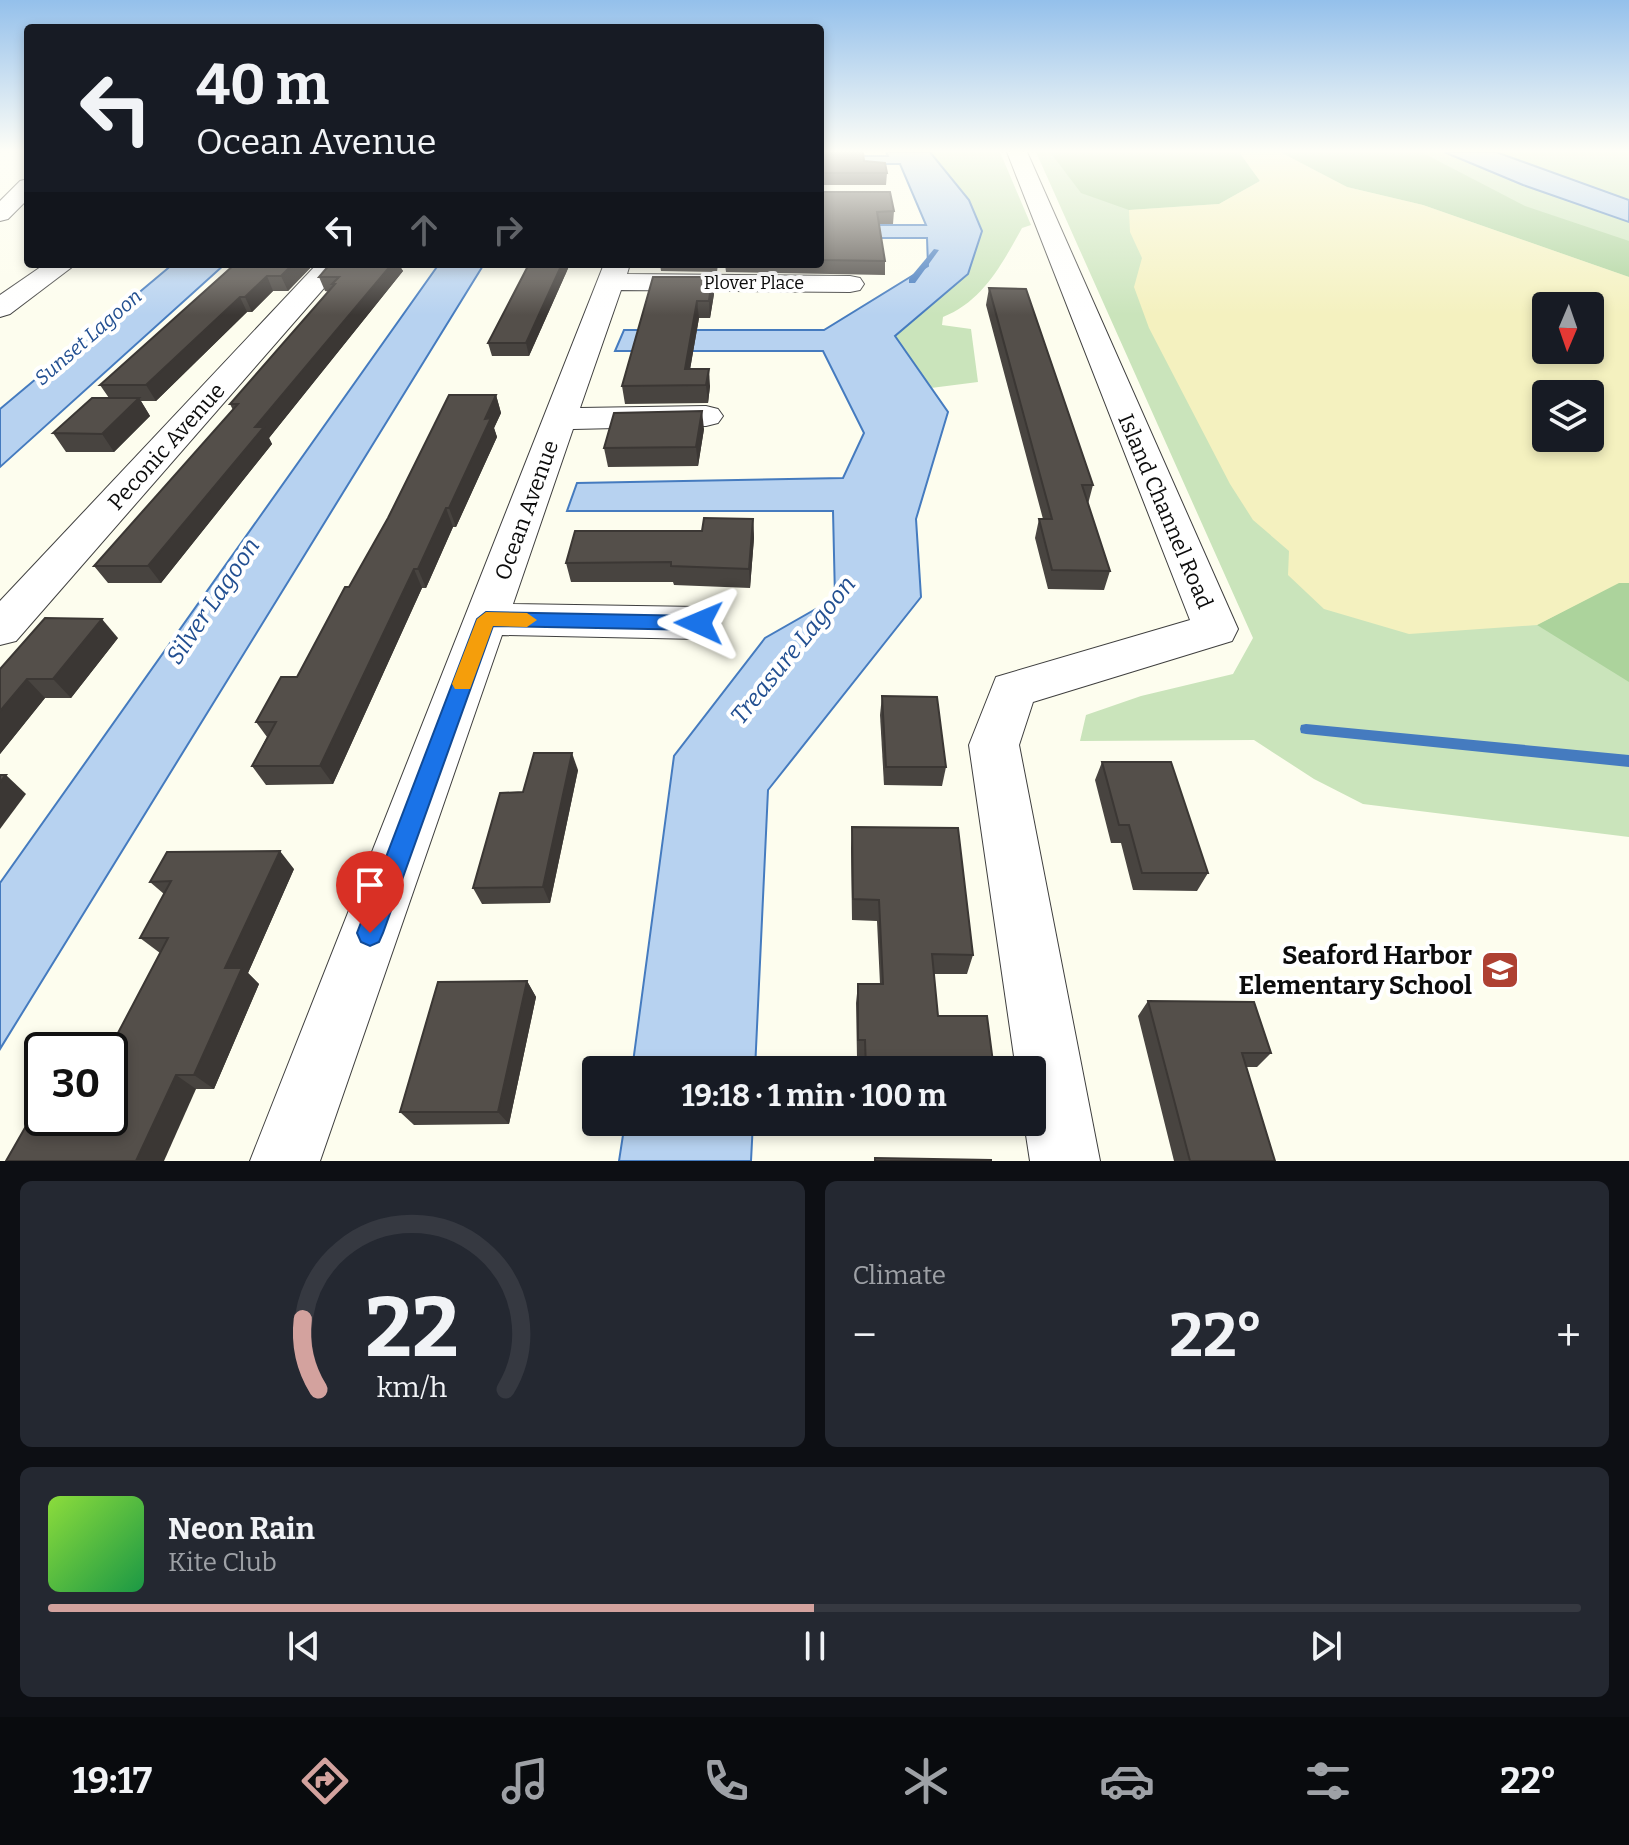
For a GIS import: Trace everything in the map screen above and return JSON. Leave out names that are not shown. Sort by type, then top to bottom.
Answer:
[{"type":"street","name":"Island Channel Road","points":[[1040,206],[1216,629],[1013,690],[994,745],[1065,1161]]},
{"type":"street","points":[[0,308],[57,268]]},
{"type":"street","name":"Peconic Avenue","points":[[0,629],[328,268]]},
{"type":"street","name":"Plover Place","points":[[614,273],[850,284]]},
{"type":"street","name":"Ocean Avenue","points":[[285,1161],[614,273]]},
{"type":"street","points":[[558,419],[706,416]]},
{"type":"street","points":[[486,619],[699,623]]},
{"type":"green space","points":[[969,206],[1023,206],[1031,225],[1022,228],[999,268],[980,291],[943,317],[942,325],[971,329],[978,382],[931,388],[895,336],[968,274]]},
{"type":"green space","points":[[1060,206],[1629,206],[1629,837],[1363,804],[1314,779],[1254,740],[1080,741],[1086,715],[1141,696],[1233,674],[1253,638]]},
{"type":"green space","points":[[1118,206],[1186,206],[1129,210]]},
{"type":"green space","points":[[1426,206],[1526,206],[1629,241],[1629,277]]},
{"type":"green space","points":[[1619,582],[1629,583],[1629,682],[1537,625]]},
{"type":"sand","points":[[1186,206],[1426,206],[1629,277],[1629,583],[1619,583],[1537,625],[1409,634],[1324,609],[1288,575],[1289,551],[1253,520],[1230,484],[1149,328],[1134,287],[1142,258],[1130,232],[1129,210]]},
{"type":"water","points":[[918,206],[972,206],[982,231],[968,274],[895,336],[948,412],[916,519],[921,597],[768,790],[756,1056],[634,1056],[674,756],[765,638],[835,598],[833,511],[567,511],[577,483],[843,478],[864,433],[823,351],[615,351],[624,330],[824,330],[928,266],[927,238],[824,238],[824,225],[926,225]]},
{"type":"water","points":[[1584,206],[1629,206],[1629,222]]},
{"type":"water","name":"Sunset Lagoon","points":[[168,268],[221,268],[0,467],[0,409]]},
{"type":"water","name":"Silver Lagoon","points":[[436,268],[482,268],[0,1049],[0,883]]},
{"type":"water","points":[[623,1136],[752,1136],[751,1161],[619,1161]]},
{"type":"building","points":[[824,206],[893,206],[894,211],[877,212],[885,261],[824,260]]},
{"type":"building","points":[[231,268],[289,268],[281,276],[267,276],[245,297],[240,297],[146,385],[100,385]]},
{"type":"building","points":[[327,268],[389,268],[255,427],[264,427],[148,566],[94,566],[238,404],[230,404],[339,277],[319,277]]},
{"type":"building","points":[[527,268],[560,268],[526,343],[488,343]]},
{"type":"building","points":[[653,277],[712,277],[709,301],[697,301],[685,369],[709,369],[706,385],[622,386]]},
{"type":"building","points":[[989,288],[1026,289],[1093,485],[1082,485],[1110,571],[1052,570],[1039,519],[1052,519]]},
{"type":"building","points":[[449,395],[496,395],[485,419],[491,418],[418,569],[414,569],[320,766],[252,766],[276,722],[256,722],[281,677],[297,677],[345,587],[349,587],[388,518]]},
{"type":"building","points":[[92,398],[139,398],[102,434],[53,433]]},
{"type":"building","points":[[702,411],[696,447],[604,448],[614,413]]},
{"type":"building","points":[[704,518],[753,519],[749,569],[671,566],[671,562],[566,563],[575,531],[702,531]]},
{"type":"building","points":[[45,618],[102,619],[53,679],[27,679],[0,711],[0,669]]},
{"type":"building","points":[[882,696],[937,697],[946,767],[886,767]]},
{"type":"building","points":[[534,753],[572,753],[543,887],[473,888],[500,793],[523,792]]},
{"type":"building","points":[[1102,762],[1171,762],[1208,873],[1142,873],[1129,825],[1119,825]]},
{"type":"building","points":[[852,827],[958,828],[973,955],[932,954],[938,1016],[987,1016],[992,1056],[866,1056],[865,1040],[858,1040],[858,984],[883,984],[879,900],[853,899]]},
{"type":"building","points":[[280,851],[225,968],[242,968],[194,1075],[176,1075],[136,1161],[6,1161],[24,1130],[24,1136],[128,1136],[128,1032],[118,1032],[168,938],[140,938],[171,881],[150,882],[167,852]]},
{"type":"building","points":[[527,981],[498,1112],[400,1112],[438,982]]},
{"type":"building","points":[[1148,1001],[1254,1002],[1271,1053],[1242,1053],[1275,1161],[1190,1161]]},
{"type":"building","points":[[875,1158],[991,1160],[991,1161],[875,1161]]},
{"type":"waterway","name":"Treasure Lagoon","points":[[912,281],[936,250]]},
{"type":"waterway","points":[[1306,729],[1629,761]]},
{"type":"slow traffic","points":[[462,684],[486,619],[527,620]]},
{"type":"place","name":"Seaford Harbor Elementary School","points":[[1500,970]]},
{"type":"route","points":[[370,933],[486,619],[699,623]]}]
